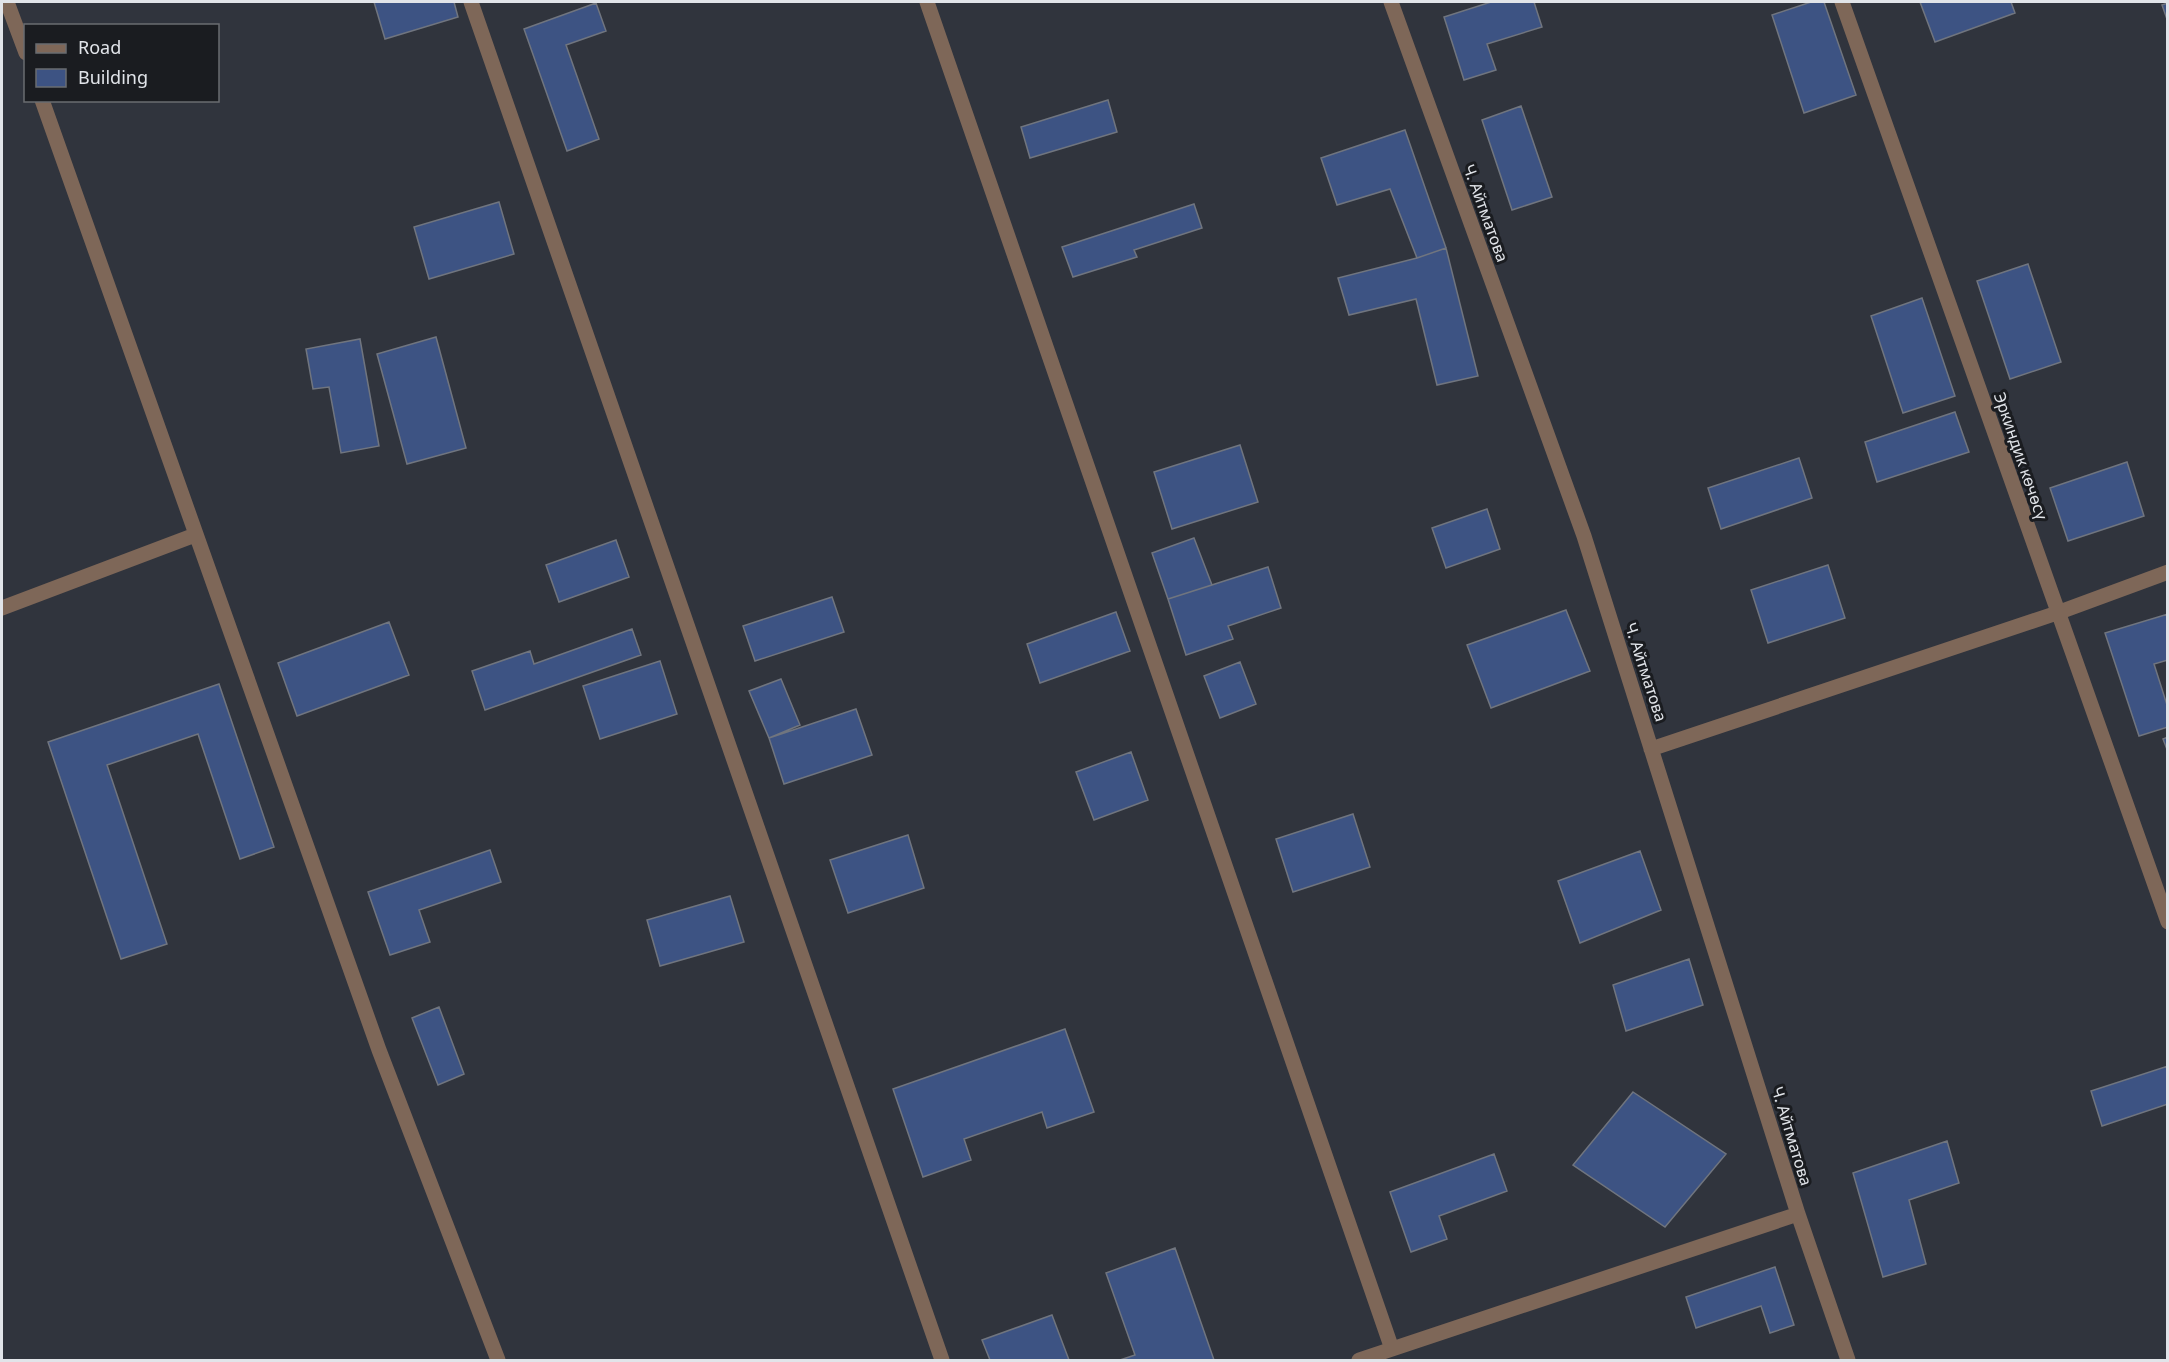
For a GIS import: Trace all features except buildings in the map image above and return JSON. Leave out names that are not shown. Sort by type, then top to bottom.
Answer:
[{"type":"street","points":[[7,2],[24,48]]},
{"type":"street","points":[[471,2],[942,1360]]},
{"type":"street","points":[[927,2],[1392,1349]]},
{"type":"street","name":"Ч. Айтматова","points":[[1391,2],[1580,525],[1798,1214],[1848,1360]]},
{"type":"street","name":"Эркиндик көчөсү","points":[[1842,2],[2168,922]]},
{"type":"street","points":[[43,102],[379,1050],[498,1360]]},
{"type":"street","points":[[2,608],[195,535]]},
{"type":"street","points":[[1651,749],[2057,612],[2168,572]]},
{"type":"street","points":[[1359,1360],[1798,1214]]}]
